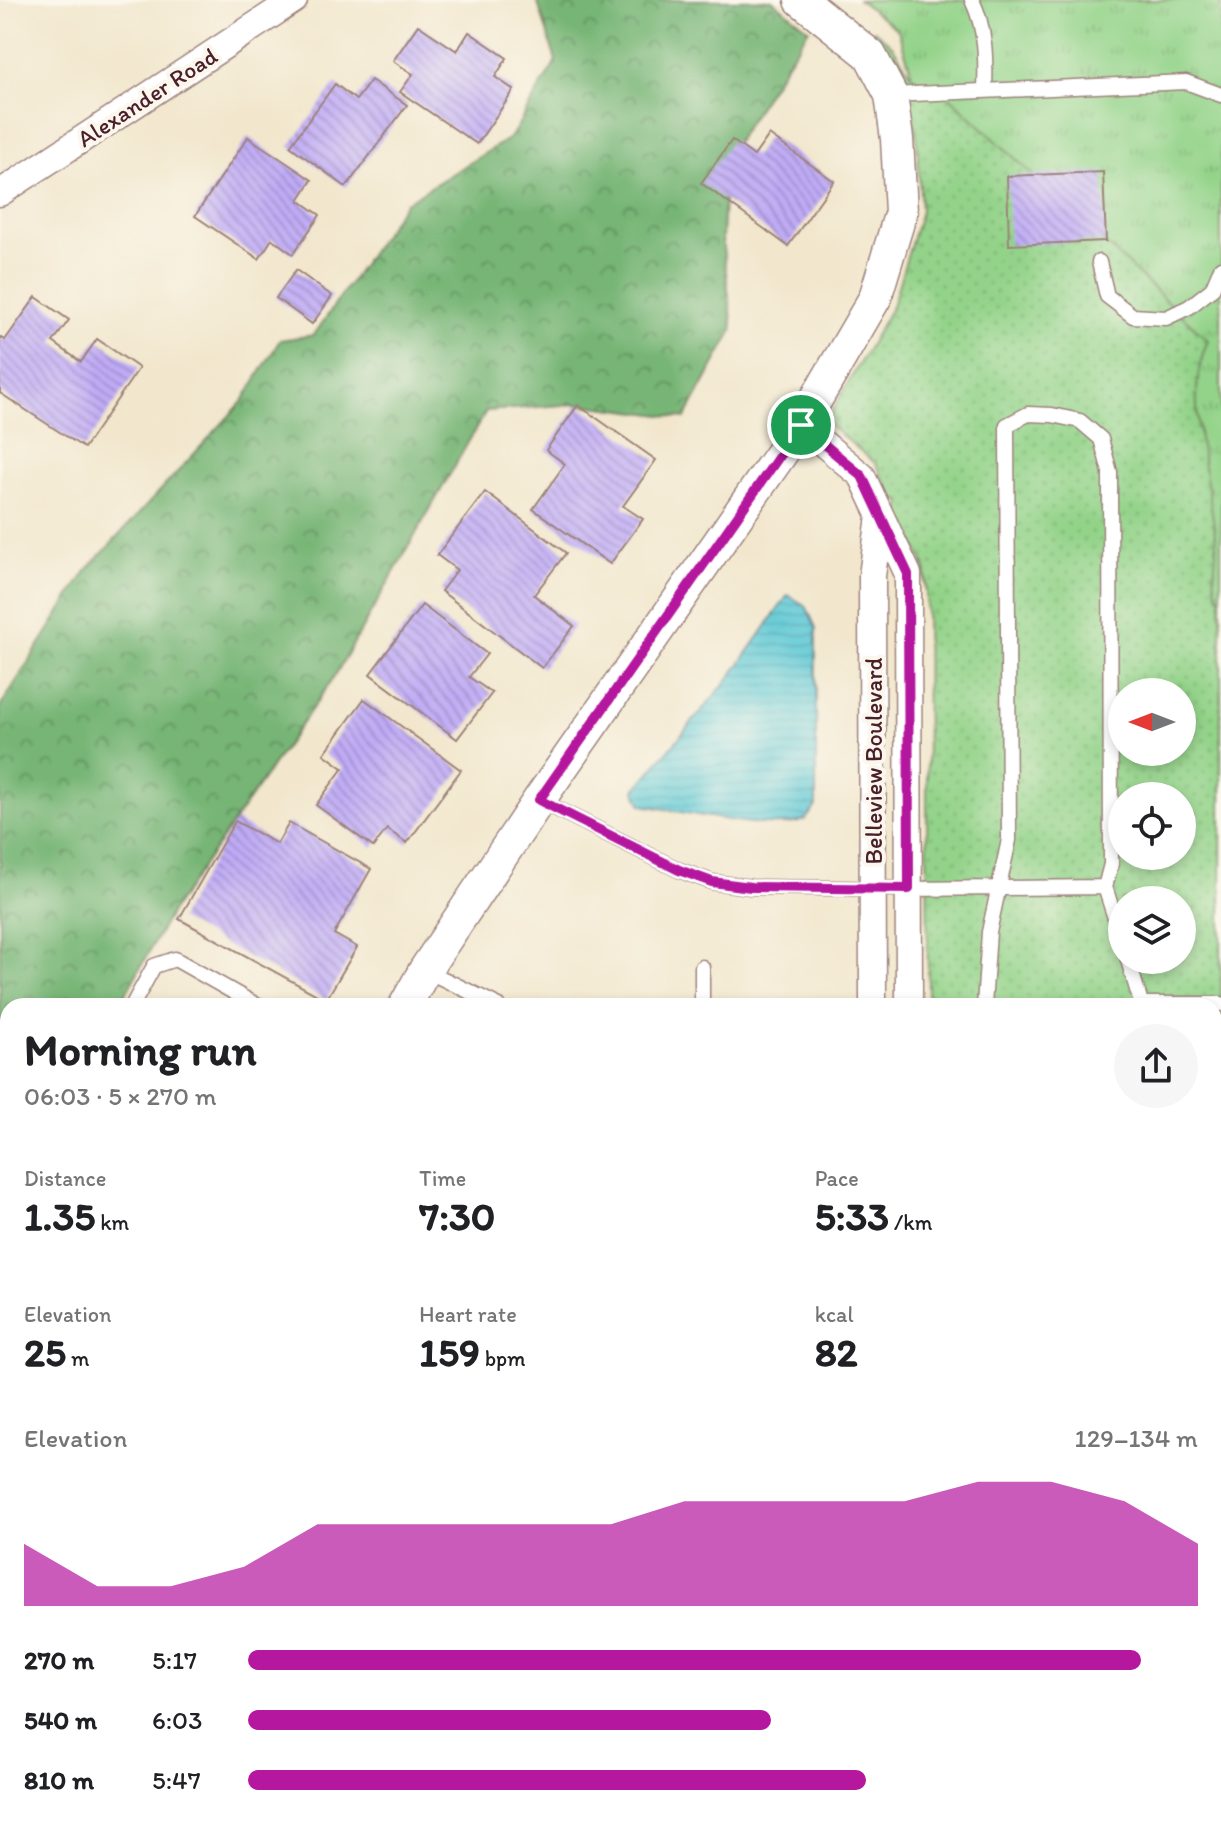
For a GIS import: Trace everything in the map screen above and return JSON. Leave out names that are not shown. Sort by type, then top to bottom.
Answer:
[{"type":"street","name":"Alexander Road","points":[[0,193],[294,0]]},
{"type":"street","points":[[409,998],[539,800],[801,425],[875,298],[901,212],[891,95],[870,55],[801,0]]},
{"type":"street","name":"Belleview Boulevard","points":[[801,425],[862,476],[908,574],[909,998]]},
{"type":"street","name":"Belleview Boulevard","points":[[873,998],[872,576],[880,516]]},
{"type":"lane","points":[[972,0],[978,12],[986,50],[985,91]]},
{"type":"lane","points":[[891,95],[1186,82],[1221,95]]},
{"type":"lane","points":[[1099,262],[1107,296],[1133,316],[1166,318],[1189,307],[1212,289],[1221,268]]},
{"type":"lane","points":[[985,998],[989,932],[1009,840],[1007,425],[1028,414],[1080,421],[1101,439],[1110,472],[1111,864],[1105,887],[1108,896]]},
{"type":"lane","points":[[539,800],[679,870],[712,882],[751,887],[1105,887]]},
{"type":"lane","points":[[136,998],[154,966],[175,959],[244,998]]},
{"type":"lane","points":[[702,967],[702,998]]},
{"type":"lane","points":[[425,970],[483,998]]},
{"type":"lane","points":[[1132,974],[1140,998]]},
{"type":"green space","points":[[537,0],[772,0],[809,29],[726,157],[722,239],[733,330],[685,418],[576,404],[486,411],[336,674],[171,912],[123,998],[0,998],[0,707],[86,571],[243,401],[280,340],[314,335],[405,203],[511,137],[556,61]]},
{"type":"green space","points":[[859,0],[1221,0],[1221,998],[928,998],[929,619],[920,541],[932,138],[898,30]]},
{"type":"green space","points":[[874,30],[891,45],[915,78],[939,87],[1208,340],[1199,370],[1197,408],[1216,544],[1214,580],[1221,598],[1221,998],[928,998],[926,567],[900,514],[902,501],[894,500],[876,464],[826,422],[892,306],[921,211],[917,139],[910,93],[887,48],[873,34]]},
{"type":"water","points":[[788,595],[806,606],[816,628],[816,806],[804,820],[772,824],[725,820],[642,805],[635,790],[732,675]]},
{"type":"building","points":[[418,25],[457,51],[469,32],[507,58],[495,77],[514,90],[477,144],[400,92],[413,74],[393,61]]},
{"type":"building","points":[[371,80],[407,105],[346,187],[290,146],[335,84],[356,100]]},
{"type":"building","points":[[769,135],[834,181],[788,246],[701,183],[732,140],[754,156]]},
{"type":"building","points":[[248,137],[312,180],[299,200],[320,215],[293,254],[272,239],[259,259],[195,216]]},
{"type":"building","points":[[1103,172],[1106,241],[1009,245],[1007,176]]},
{"type":"building","points":[[296,270],[332,296],[312,324],[276,298]]},
{"type":"building","points":[[36,297],[69,320],[53,342],[81,362],[97,339],[139,368],[84,448],[0,393],[0,337],[5,340]]},
{"type":"building","points":[[578,405],[656,460],[623,506],[643,519],[610,564],[533,509],[565,464],[546,450]]},
{"type":"building","points":[[485,492],[566,553],[534,595],[574,626],[542,668],[441,591],[457,570],[437,555]]},
{"type":"building","points":[[422,605],[487,654],[469,677],[492,693],[457,739],[370,674]]},
{"type":"building","points":[[364,699],[461,770],[407,843],[387,829],[373,847],[316,805],[343,768],[324,754]]},
{"type":"building","points":[[235,821],[277,844],[289,823],[371,869],[334,934],[357,947],[327,998],[179,919]]},
{"type":"route","points":[[801,425],[862,476],[908,574],[909,889],[751,887],[712,882],[679,870],[539,800],[801,425]]}]
